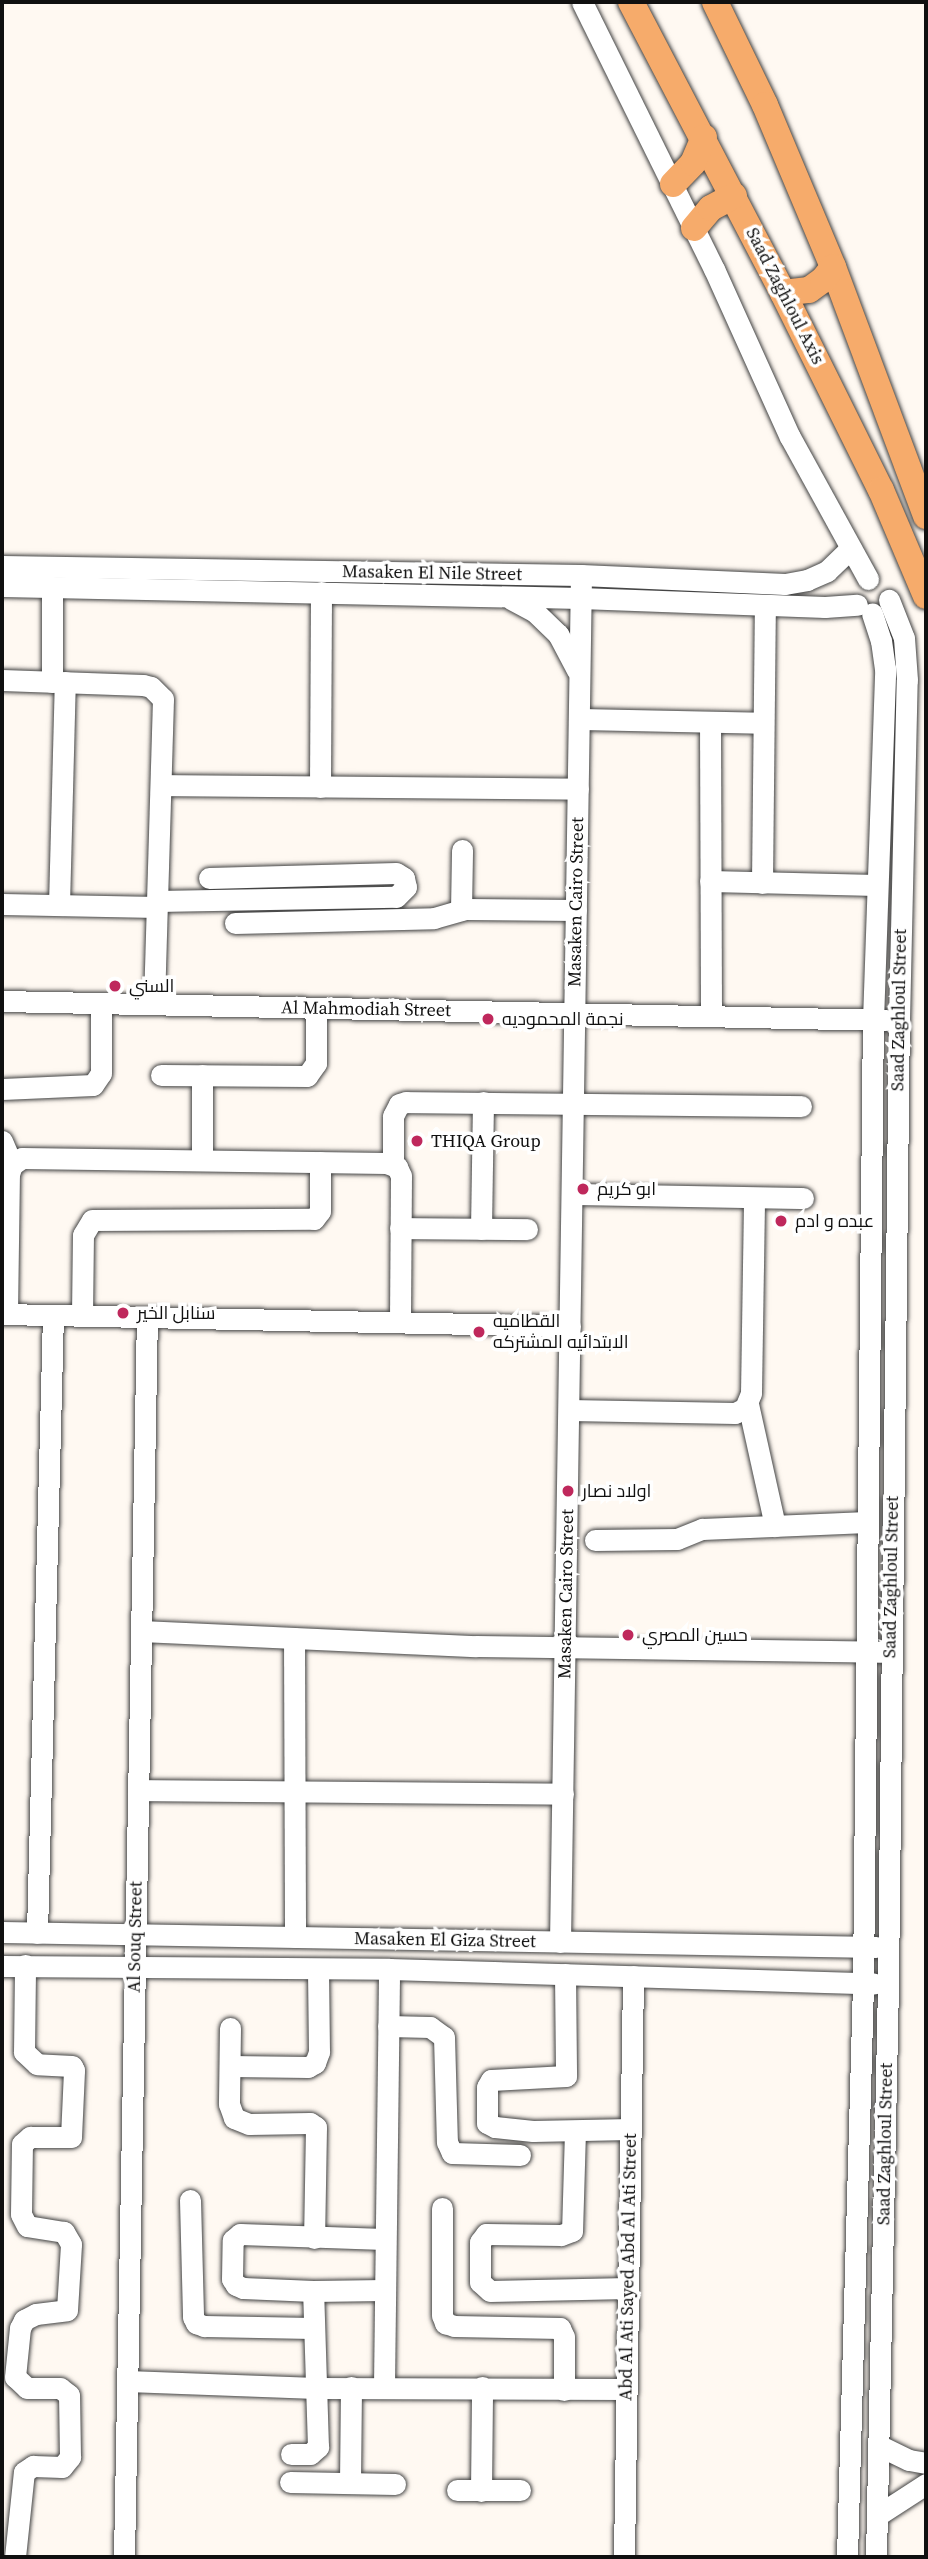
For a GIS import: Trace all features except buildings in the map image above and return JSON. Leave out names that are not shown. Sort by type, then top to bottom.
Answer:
[{"type":"main road","name":"Saad Zaghloul Axis","points":[[631,2],[704,137],[881,490],[926,596]]},
{"type":"main road","points":[[715,2],[765,105],[833,267],[926,516]]},
{"type":"main road","points":[[673,184],[693,163],[704,137]]},
{"type":"main road","points":[[694,228],[711,208],[734,196]]},
{"type":"main road","points":[[783,293],[809,289],[823,280],[833,267]]},
{"type":"street","points":[[582,2],[673,184],[790,437],[868,579],[884,584],[889,600],[883,610],[865,609],[856,590],[868,579]]},
{"type":"street","name":"Masaken El Nile Street","points":[[2,566],[581,575],[796,583],[827,571],[851,548]]},
{"type":"street","name":"Masaken Cairo Street","points":[[560,1942],[581,575]]},
{"type":"street","name":"Masaken El Nile Street","points":[[2,586],[506,596],[865,609]]},
{"type":"street","points":[[52,587],[59,682],[59,905]]},
{"type":"street","points":[[320,787],[321,592]]},
{"type":"street","points":[[506,596],[535,612],[558,634],[580,677]]},
{"type":"street","name":"Saad Zaghloul Street","points":[[876,2557],[888,1983],[899,1020],[906,722],[906,652],[900,625],[889,600]]},
{"type":"street","points":[[762,883],[765,604]]},
{"type":"street","name":"Saad Zaghloul Street","points":[[847,2557],[863,1983],[873,1020],[884,655],[865,609]]},
{"type":"street","points":[[2,680],[143,685],[158,692],[164,708],[154,1004]]},
{"type":"street","points":[[579,719],[763,723]]},
{"type":"street","points":[[883,721],[906,722]]},
{"type":"street","points":[[710,722],[711,1016]]},
{"type":"street","points":[[161,785],[578,789]]},
{"type":"street","points":[[461,910],[462,850]]},
{"type":"street","points":[[2,904],[158,904],[303,888],[209,878]]},
{"type":"street","points":[[710,881],[876,886]]},
{"type":"street","points":[[235,923],[434,918],[461,910],[576,910]]},
{"type":"street","name":"Al Mahmodiah Street","points":[[2,1001],[899,1020]]},
{"type":"street","points":[[2,1089],[93,1085],[101,1073],[101,1003]]},
{"type":"street","points":[[161,1075],[310,1074],[316,1063],[316,1008]]},
{"type":"street","points":[[202,1075],[202,1160]]},
{"type":"street","points":[[481,1229],[483,1102]]},
{"type":"street","points":[[400,1322],[401,1176],[393,1164],[393,1116],[399,1104],[573,1102],[801,1105]]},
{"type":"street","points":[[2,1140],[12,1165],[9,1174],[4,1314],[570,1326]]},
{"type":"street","points":[[12,1165],[27,1157],[393,1164]]},
{"type":"street","points":[[82,1315],[83,1235],[92,1220],[314,1219],[320,1211],[320,1162]]},
{"type":"street","points":[[572,1194],[803,1198]]},
{"type":"street","points":[[754,1198],[748,1404],[775,1525]]},
{"type":"street","points":[[400,1228],[527,1229]]},
{"type":"street","points":[[37,1933],[53,1315]]},
{"type":"street","name":"Al Souq Street","points":[[124,2557],[147,1317]]},
{"type":"street","points":[[569,1410],[734,1413],[748,1404]]},
{"type":"street","points":[[595,1540],[677,1538],[702,1529],[867,1522]]},
{"type":"street","points":[[141,1631],[476,1646],[565,1645],[890,1652]]},
{"type":"street","points":[[293,1638],[295,1937]]},
{"type":"street","points":[[138,1790],[563,1794]]},
{"type":"street","name":"Masaken El Giza Street","points":[[2,1931],[888,1948]]},
{"type":"street","points":[[15,2557],[24,2472],[33,2466],[62,2467],[70,2457],[69,2395],[60,2388],[23,2386],[15,2376],[20,2328],[24,2320],[31,2315],[67,2310],[71,2244],[64,2232],[27,2226],[21,2214],[22,2144],[30,2137],[71,2137],[74,2070],[72,2066],[37,2064],[24,2052],[26,1965]]},
{"type":"street","name":"Masaken El Giza Street","points":[[2,1966],[389,1969],[888,1983]]},
{"type":"street","points":[[230,2066],[308,2067],[315,2063],[319,2052],[318,1969]]},
{"type":"street","points":[[384,2386],[389,1969]]},
{"type":"street","points":[[565,1974],[566,2076],[491,2080],[487,2087],[486,2121],[495,2127],[575,2131],[631,2129]]},
{"type":"street","name":"Abd Al Ati Sayed Abd Al Ati Street","points":[[624,2557],[633,1976]]},
{"type":"street","points":[[388,2026],[430,2027],[444,2037],[447,2142],[452,2152],[520,2155]]},
{"type":"street","points":[[230,2028],[229,2104],[234,2119],[249,2124],[310,2123],[316,2127],[314,2238]]},
{"type":"street","points":[[575,2131],[572,2231],[561,2235],[486,2234],[480,2242],[480,2282],[490,2291],[628,2288]]},
{"type":"street","points":[[190,2200],[193,2317],[196,2323],[204,2326],[312,2328]]},
{"type":"street","points":[[442,2208],[442,2315],[445,2323],[454,2326],[560,2328],[564,2337],[564,2390]]},
{"type":"street","points":[[384,2239],[238,2234],[233,2239],[232,2279],[236,2285],[243,2288],[384,2290]]},
{"type":"street","points":[[291,2454],[310,2454],[318,2447],[312,2328],[313,2291]]},
{"type":"street","points":[[127,2381],[316,2388],[384,2386],[626,2389]]},
{"type":"street","points":[[350,2483],[351,2387]]},
{"type":"street","points":[[481,2491],[482,2387]]},
{"type":"street","points":[[880,2446],[909,2460],[926,2463]]},
{"type":"street","points":[[290,2482],[396,2484]]},
{"type":"street","points":[[878,2515],[926,2484]]},
{"type":"street","points":[[457,2490],[520,2490]]},
{"type":"place","name":"السني","points":[[115,986]]},
{"type":"place","name":"نجمة المحموديه","points":[[488,1019]]},
{"type":"place","name":"THIQA Group","points":[[417,1141]]},
{"type":"place","name":"ابو كريم","points":[[583,1189]]},
{"type":"place","name":"عبده و ادم","points":[[781,1221]]},
{"type":"place","name":"سنابل الخير","points":[[123,1313]]},
{"type":"place","name":"القطاميه الابتدائيه المشتركه","points":[[479,1332]]},
{"type":"place","name":"اولاد نصار","points":[[568,1491]]},
{"type":"place","name":"حسين المصري","points":[[628,1635]]}]
